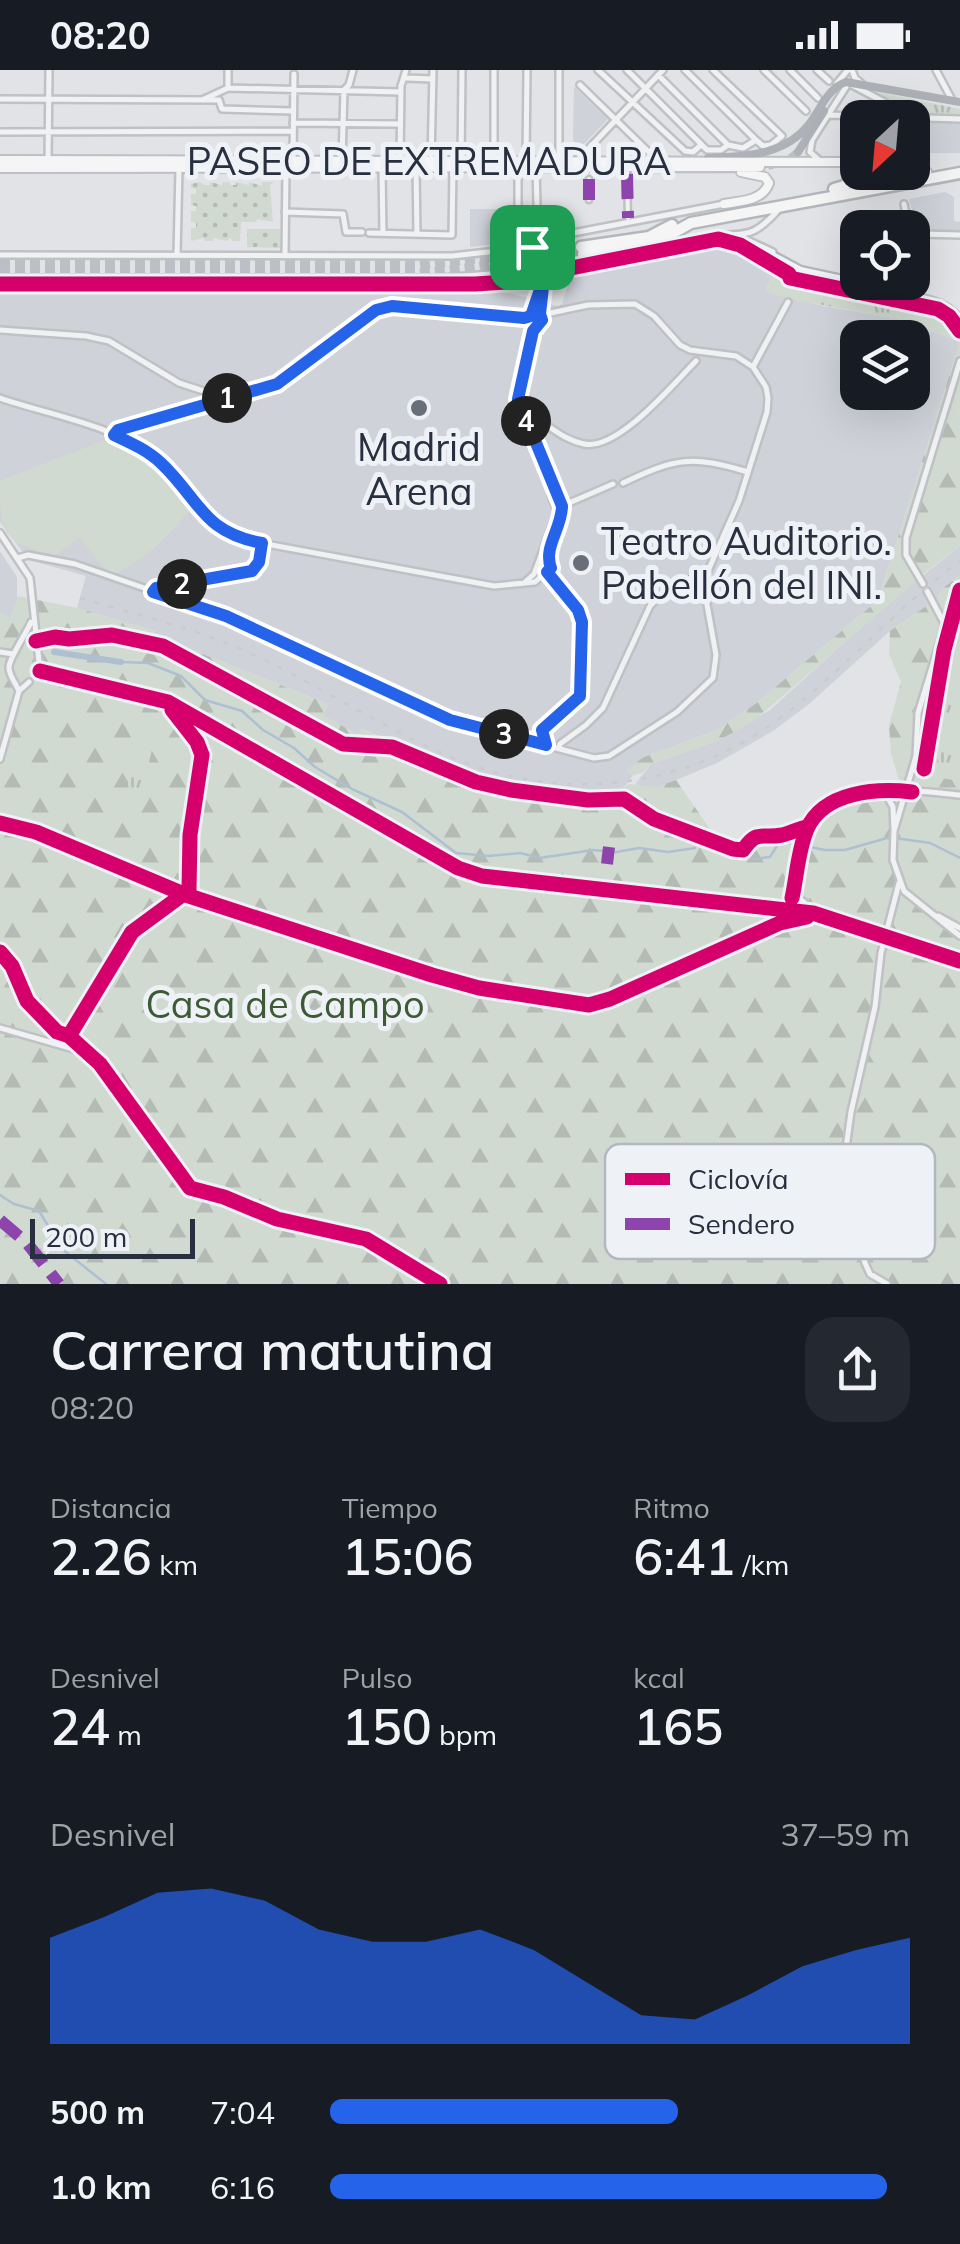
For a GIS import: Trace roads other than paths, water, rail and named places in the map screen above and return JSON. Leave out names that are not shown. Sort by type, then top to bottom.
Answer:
[{"type":"highway","points":[[930,172],[960,170]]},
{"type":"highway","points":[[840,187],[687,217],[649,237],[582,251],[653,244],[691,222],[780,208],[960,170]]},
{"type":"highway","points":[[756,248],[794,270],[840,280]]},
{"type":"main road","points":[[845,84],[956,102]]},
{"type":"main road","points":[[798,152],[845,84]]},
{"type":"main road","points":[[679,160],[742,156],[782,147],[808,126],[845,84]]},
{"type":"main road","name":"PASEO DE EXTREMADURA","points":[[0,164],[494,162],[536,168],[658,160],[840,162]]},
{"type":"main road","name":"PASEO DE EXTREMADURA","points":[[342,165],[382,168],[559,161],[648,167],[764,166]]},
{"type":"main road","points":[[648,167],[657,171],[748,172],[768,178],[767,190],[760,196],[724,204]]},
{"type":"street","points":[[46,164],[49,70]]},
{"type":"street","points":[[228,70],[228,88]]},
{"type":"street","points":[[342,165],[344,90],[349,86],[352,70]]},
{"type":"street","points":[[431,162],[434,70]]},
{"type":"street","points":[[286,212],[343,214],[346,232],[452,234],[462,70]]},
{"type":"street","points":[[494,70],[494,162]]},
{"type":"street","points":[[518,248],[527,70]]},
{"type":"street","points":[[559,161],[560,70]]},
{"type":"street","points":[[598,70],[686,151],[694,152],[703,146]]},
{"type":"street","points":[[627,70],[703,146],[721,150],[728,145]]},
{"type":"street","points":[[685,70],[763,146],[782,136],[713,70]]},
{"type":"street","points":[[764,70],[806,111]]},
{"type":"street","points":[[790,70],[818,98]]},
{"type":"street","points":[[817,70],[881,100]]},
{"type":"street","points":[[845,84],[854,78],[850,70]]},
{"type":"street","points":[[820,161],[812,156],[810,145],[837,101],[850,70]]},
{"type":"street","points":[[936,70],[956,102]]},
{"type":"street","points":[[576,165],[661,72],[728,145],[743,148],[756,140]]},
{"type":"street","points":[[285,256],[294,74]]},
{"type":"street","points":[[400,162],[402,81],[406,74],[432,79]]},
{"type":"street","points":[[580,85],[658,160]]},
{"type":"street","points":[[201,100],[228,88],[400,92]]},
{"type":"street","points":[[0,98],[219,100],[222,109],[293,111]]},
{"type":"street","points":[[837,101],[840,111]]},
{"type":"street","points":[[828,115],[840,116]]},
{"type":"street","points":[[930,118],[960,119]]},
{"type":"street","points":[[0,132],[400,124]]},
{"type":"street","points":[[177,255],[181,165]]},
{"type":"street","points":[[416,165],[417,234]]},
{"type":"street","points":[[382,168],[383,233]]},
{"type":"street","points":[[536,168],[538,243],[529,260],[544,274]]},
{"type":"street","points":[[627,174],[628,218]]},
{"type":"street","points":[[589,200],[590,178]]},
{"type":"street","points":[[0,256],[452,256],[518,248],[724,204]]},
{"type":"street","points":[[904,204],[906,210]]},
{"type":"street","points":[[0,278],[444,278],[544,274],[704,238],[740,236],[760,228],[780,208]]},
{"type":"street","points":[[930,234],[960,235]]},
{"type":"street","points":[[740,236],[802,267],[840,277]]},
{"type":"street","points":[[0,398],[139,446],[159,461],[221,530],[262,543],[494,586],[540,580],[551,568],[546,564],[562,506],[518,399],[544,274],[558,262],[559,253],[554,245],[538,243]]},
{"type":"street","points":[[925,300],[955,309],[960,320]]},
{"type":"street","points":[[754,367],[788,302]]},
{"type":"street","points":[[18,558],[28,555],[59,560],[226,616],[450,720],[594,758],[609,756],[676,712],[713,678],[716,655],[703,582],[738,504],[768,398],[754,367],[736,356],[704,354],[680,345],[654,316],[635,304],[588,306],[535,320],[392,306],[376,310],[277,384],[118,430],[114,435]]},
{"type":"street","points":[[0,330],[109,341],[179,383],[228,398]]},
{"type":"street","points":[[923,584],[906,554],[906,538],[960,361]]},
{"type":"street","points":[[522,412],[556,434],[596,445],[631,425],[696,362]]},
{"type":"street","points":[[623,483],[671,462],[690,459],[748,472]]},
{"type":"street","points":[[562,506],[613,484]]},
{"type":"street","points":[[522,584],[534,574],[558,512],[551,494],[553,486]]},
{"type":"street","points":[[0,533],[31,585],[40,672]]},
{"type":"street","points":[[153,592],[156,588],[252,571],[259,562],[262,543]]},
{"type":"street","points":[[530,741],[576,702],[582,688],[582,622],[578,610],[546,572]]},
{"type":"street","points":[[559,749],[603,708],[646,614],[670,585]]},
{"type":"street","points":[[927,591],[944,625],[918,713],[916,756],[892,846],[904,891],[960,936]]},
{"type":"street","points":[[19,691],[9,665],[32,619]]},
{"type":"street","points":[[0,652],[28,651],[38,658]]},
{"type":"street","points":[[0,760],[19,691],[40,672]]},
{"type":"street","points":[[40,672],[168,702],[458,868],[482,876],[788,910],[960,961]]},
{"type":"street","points":[[13,678],[29,682]]},
{"type":"street","points":[[69,1036],[128,937],[189,890],[190,835],[202,755],[168,702]]},
{"type":"street","points":[[542,730],[546,745]]},
{"type":"street","points":[[884,790],[893,807],[894,833]]},
{"type":"street","points":[[776,925],[792,898],[802,842],[822,809],[854,794],[884,790],[960,795]]},
{"type":"street","points":[[0,822],[36,832],[186,895],[479,988],[592,1005],[806,915]]},
{"type":"street","points":[[847,1144],[874,1014],[885,937],[899,883]]},
{"type":"street","points":[[895,901],[904,891]]},
{"type":"street","points":[[776,908],[792,898]]},
{"type":"street","points":[[792,898],[804,902],[806,915]]},
{"type":"street","points":[[918,904],[960,928]]},
{"type":"street","points":[[776,908],[780,916],[776,925]]},
{"type":"street","points":[[0,952],[12,966],[26,1000],[57,1032],[69,1036],[106,1070],[190,1188],[277,1218],[366,1239],[440,1284]]},
{"type":"street","points":[[0,1028],[87,1052]]},
{"type":"street","points":[[47,1040],[57,1032]]},
{"type":"street","points":[[864,1259],[869,1272],[887,1284]]},
{"type":"waterway","points":[[54,652],[121,662]]},
{"type":"waterway","points":[[121,662],[148,663],[181,676],[205,700],[242,711],[315,767],[402,812],[456,853],[520,853],[540,858],[593,850],[639,848],[668,852],[695,848]]},
{"type":"waterway","points":[[753,859],[770,857],[780,841],[845,850],[887,838],[930,843],[960,858]]},
{"type":"waterway","points":[[702,845],[716,845],[726,853]]},
{"type":"waterway","points":[[0,1195],[14,1204],[39,1211],[62,1249],[106,1284]]},
{"type":"tunnel","points":[[768,166],[787,161],[798,152]]},
{"type":"tunnel","points":[[420,280],[501,278],[562,271],[694,243],[717,241],[757,249]]},
{"type":"tunnel","points":[[0,265],[418,265],[581,247]]},
{"type":"tunnel","points":[[0,272],[418,274],[583,254]]},
{"type":"railway","points":[[80,598],[231,645],[461,761],[534,781],[610,783],[683,768],[752,737],[807,697],[960,561]]},
{"type":"place","name":"Madrid Arena","points":[[419,408]]},
{"type":"place","name":"Teatro Auditorio. Pabellón del INI.","points":[[581,563]]},
{"type":"park label","name":"Casa de Campo","points":[[285,1004]]}]
